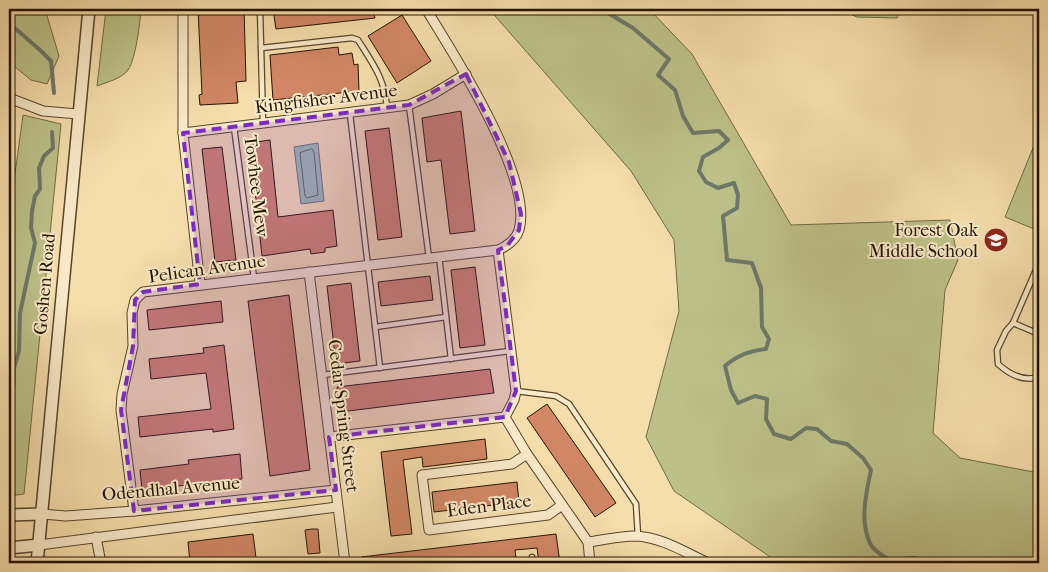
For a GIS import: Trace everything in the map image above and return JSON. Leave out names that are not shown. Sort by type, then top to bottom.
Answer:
[{"type":"street","name":"Goshen Road","points":[[37,563],[88,9]]},
{"type":"street","points":[[183,9],[183,133],[200,284]]},
{"type":"street","points":[[426,9],[466,74],[509,162],[517,188],[521,214],[519,230],[507,246],[498,250],[516,391],[514,400],[505,417]]},
{"type":"street","name":"Kingfisher Avenue","points":[[183,133],[350,114],[409,105],[433,94],[466,74]]},
{"type":"street","points":[[9,98],[43,111],[78,114]]},
{"type":"street","name":"Pelican Avenue","points":[[134,511],[121,410],[122,394],[133,346],[134,306],[136,300],[143,292],[498,250]]},
{"type":"street","name":"Cedar Spring Street","points":[[308,272],[344,563]]},
{"type":"street","points":[[329,437],[505,417]]},
{"type":"street","points":[[505,417],[527,454],[588,542],[590,563]]},
{"type":"street","name":"Eden Place","points":[[527,454],[512,464],[422,475],[429,530],[548,516],[562,504]]},
{"type":"street","name":"Odendhal Avenue","points":[[9,515],[42,514],[66,516],[134,511],[336,490]]},
{"type":"street","name":"Odendhal Avenue","points":[[39,545],[338,507]]},
{"type":"street","points":[[588,542],[638,536],[662,542],[708,563]]},
{"type":"street","points":[[96,537],[100,563]]},
{"type":"street","points":[[9,548],[39,545]]},
{"type":"lane","points":[[260,9],[263,124]]},
{"type":"lane","points":[[260,48],[352,38],[358,40],[381,78],[386,90],[387,109]]},
{"type":"lane","points":[[409,105],[429,258]]},
{"type":"lane","points":[[350,114],[380,368]]},
{"type":"lane","name":"Towhee Mew","points":[[234,127],[254,278]]},
{"type":"lane","points":[[439,256],[451,359]]},
{"type":"lane","points":[[1039,263],[1013,323],[1006,331],[997,350],[998,364],[1010,374],[1030,380],[1039,377]]},
{"type":"lane","points":[[375,327],[446,317]]},
{"type":"lane","points":[[1013,323],[1039,334]]},
{"type":"lane","points":[[321,375],[511,351]]},
{"type":"lane","points":[[516,391],[556,396],[569,404],[636,504],[638,536]]},
{"type":"lane","points":[[532,557],[532,563]]},
{"type":"highlighted area","points":[[466,74],[509,162],[521,214],[519,230],[507,246],[498,250],[516,391],[505,417],[329,437],[336,490],[134,511],[121,410],[133,346],[135,300],[143,292],[200,284],[183,133],[409,105]]},
{"type":"green space","points":[[9,9],[45,9],[59,56],[47,84],[31,80],[9,62]]},
{"type":"green space","points":[[106,9],[141,9],[140,23],[131,65],[128,70],[118,78],[97,86]]},
{"type":"green space","points":[[489,9],[649,9],[692,54],[791,225],[950,220],[958,260],[945,290],[933,433],[960,458],[1039,473],[1039,563],[779,563],[674,491],[646,437],[679,311],[674,240],[631,171]]},
{"type":"green space","points":[[839,9],[901,9],[897,18],[857,17]]},
{"type":"green space","points":[[23,115],[61,124],[24,494],[9,496],[9,218]]},
{"type":"green space","points":[[1039,133],[1039,231],[1005,217]]},
{"type":"water","points":[[318,143],[324,201],[301,204],[294,147]]},
{"type":"building","points":[[198,9],[244,9],[246,81],[236,82],[238,103],[200,105],[199,95],[202,94]]},
{"type":"building","points":[[273,9],[373,9],[375,18],[276,29]]},
{"type":"building","points":[[402,15],[431,61],[397,83],[368,36]]},
{"type":"building","points":[[338,47],[339,55],[352,53],[354,65],[358,64],[359,91],[273,100],[270,55]]},
{"type":"building","points":[[461,111],[475,231],[450,234],[441,160],[427,162],[422,118]]},
{"type":"building","points":[[389,128],[402,237],[378,240],[365,131]]},
{"type":"building","points":[[270,140],[278,217],[333,210],[337,246],[325,248],[325,252],[311,254],[310,249],[262,256],[250,143]]},
{"type":"building","points":[[222,147],[236,260],[215,262],[202,149]]},
{"type":"building","points":[[475,267],[485,345],[460,348],[451,270]]},
{"type":"building","points":[[430,276],[433,300],[381,306],[378,282]]},
{"type":"building","points":[[351,283],[360,361],[336,364],[327,286]]},
{"type":"building","points":[[289,295],[310,470],[270,476],[248,301]]},
{"type":"building","points":[[221,301],[223,322],[149,330],[147,310]]},
{"type":"building","points":[[224,345],[234,429],[213,432],[213,429],[140,437],[138,417],[211,409],[206,373],[151,379],[149,359],[204,353],[203,348]]},
{"type":"building","points":[[490,369],[494,393],[340,412],[337,387]]},
{"type":"building","points":[[547,404],[616,503],[595,517],[527,418]]},
{"type":"building","points":[[485,439],[487,459],[423,467],[422,457],[403,460],[412,534],[391,536],[381,452]]},
{"type":"building","points":[[240,454],[242,479],[142,490],[140,470],[189,464],[188,460]]},
{"type":"building","points":[[517,482],[519,502],[434,512],[432,492]]},
{"type":"building","points":[[318,529],[320,553],[308,554],[305,530]]},
{"type":"building","points":[[253,534],[256,558],[190,563],[188,542]]},
{"type":"building","points":[[556,534],[560,563],[539,563],[537,548],[515,550],[516,559],[481,563],[361,563],[361,557]]},
{"type":"waterway","points":[[601,9],[633,28],[669,59],[658,75],[675,90],[683,116],[693,133],[719,131],[728,140],[719,148],[703,157],[699,171],[706,182],[718,188],[734,183],[738,195],[737,208],[723,216],[727,260],[752,263],[761,288],[762,327],[769,339],[766,349],[744,354],[725,366],[731,390],[738,403],[755,396],[767,399],[766,419],[774,434],[791,439],[806,428],[817,429],[831,441],[847,444],[863,458],[871,470],[864,518],[867,536],[872,547],[889,560],[915,558],[920,563]]},
{"type":"waterway","points":[[9,23],[51,61],[54,93]]},
{"type":"waterway","points":[[9,444],[9,412],[14,382],[14,368],[19,351],[20,313],[35,243],[31,228],[32,211],[35,196],[40,189],[39,168],[44,156],[53,148],[52,132]]},
{"type":"place","name":"Forest Oak Middle School","points":[[996,240]]}]
